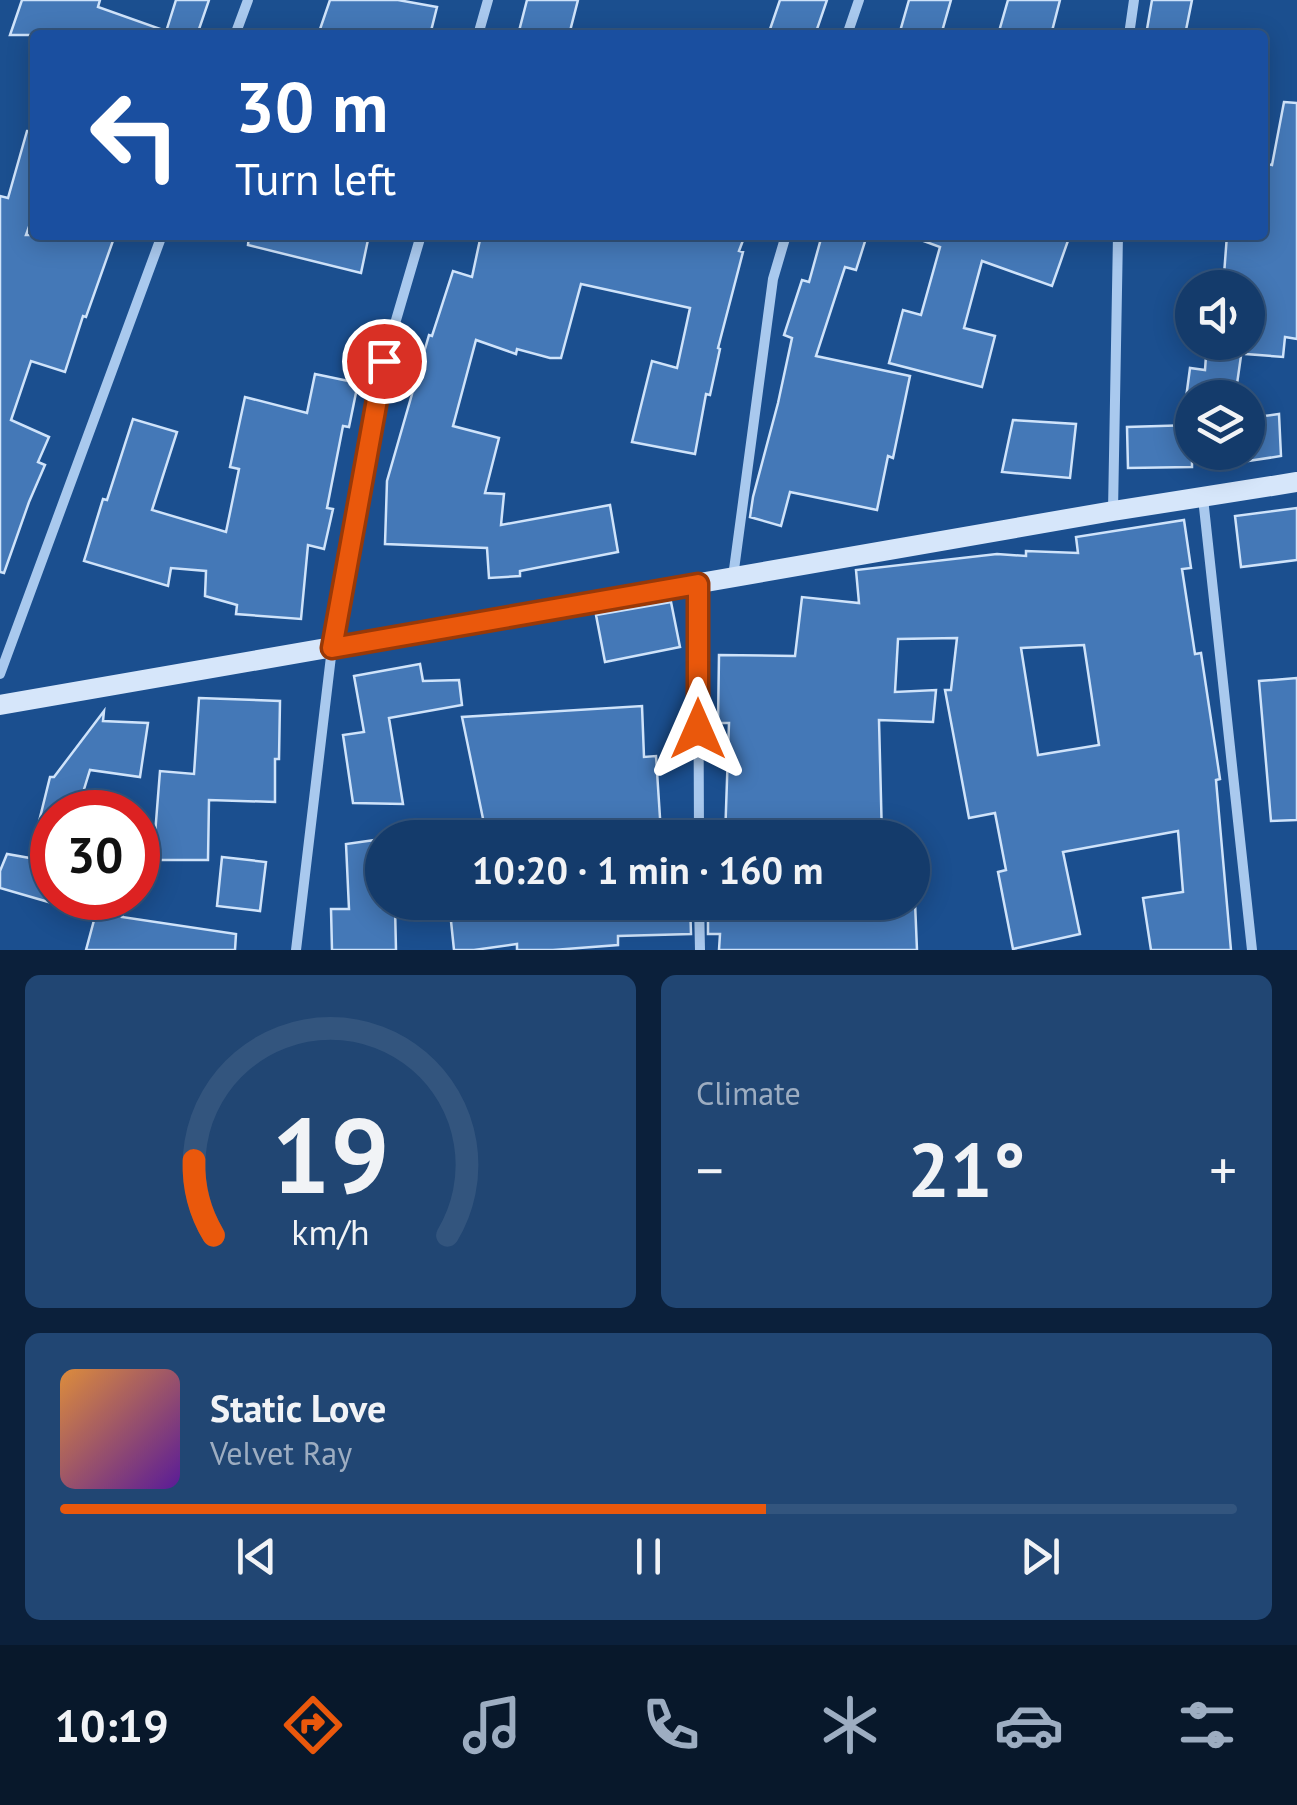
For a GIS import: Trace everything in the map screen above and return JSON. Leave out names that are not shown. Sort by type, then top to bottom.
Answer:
[{"type":"street","points":[[238,30],[248,0]]},
{"type":"street","points":[[479,30],[488,0]]},
{"type":"street","points":[[849,30],[859,0]]},
{"type":"street","points":[[1130,30],[1134,0]]},
{"type":"street","points":[[0,674],[160,240]]},
{"type":"street","points":[[296,950],[332,648],[384,361],[420,240]]},
{"type":"street","points":[[733,577],[773,279],[785,240]]},
{"type":"street","points":[[1113,510],[1118,240]]},
{"type":"street","points":[[0,705],[1113,510],[1297,482]]},
{"type":"street","points":[[1203,498],[1252,950]]},
{"type":"street","points":[[698,584],[699,820]]},
{"type":"street","points":[[700,920],[700,950]]},
{"type":"building","points":[[22,0],[100,0],[98,7],[163,30],[30,30],[30,35],[10,35]]},
{"type":"building","points":[[176,0],[209,0],[199,30],[167,30]]},
{"type":"building","points":[[330,0],[398,0],[437,7],[431,30],[320,30]]},
{"type":"building","points":[[527,0],[578,0],[570,30],[519,30]]},
{"type":"building","points":[[780,0],[827,0],[817,30],[770,30]]},
{"type":"building","points":[[909,0],[951,0],[942,30],[900,30]]},
{"type":"building","points":[[1008,0],[1060,0],[1052,30],[999,30]]},
{"type":"building","points":[[1152,0],[1192,0],[1186,30],[1147,30]]},
{"type":"building","points":[[1284,102],[1297,103],[1297,339],[1285,337],[1283,357],[1265,356],[1265,270],[1224,270],[1227,240],[1268,240],[1268,164],[1272,165]]},
{"type":"building","points":[[30,131],[30,224],[26,235],[30,235],[30,240],[113,240],[65,372],[31,361],[11,420],[49,437],[38,462],[45,465],[4,573],[0,572],[0,196],[8,198]]},
{"type":"building","points":[[248,240],[368,240],[361,273],[248,245]]},
{"type":"building","points":[[480,240],[743,240],[695,454],[632,442],[652,361],[677,368],[690,308],[581,284],[561,358],[517,349],[516,354],[476,340],[453,426],[499,438],[485,493],[504,494],[501,525],[610,505],[618,552],[520,571],[520,576],[489,578],[487,548],[385,544],[387,481],[429,335],[432,336],[453,271],[472,277]]},
{"type":"building","points":[[821,240],[865,240],[856,270],[845,267],[816,356],[910,376],[893,458],[888,456],[877,510],[790,492],[781,526],[750,517],[792,338],[784,335],[802,280],[809,282]]},
{"type":"building","points":[[921,240],[1068,240],[1052,286],[982,261],[964,328],[995,336],[982,387],[889,363],[903,310],[921,315],[940,247]]},
{"type":"building","points":[[1206,360],[1240,360],[1238,380],[1188,380],[1190,368],[1205,370]]},
{"type":"building","points":[[315,374],[358,383],[349,427],[343,426],[327,508],[333,509],[324,549],[308,545],[301,619],[236,614],[237,605],[205,596],[206,571],[171,568],[168,586],[84,561],[133,419],[177,432],[152,510],[226,532],[239,469],[230,467],[245,397],[307,413]]},
{"type":"building","points":[[1279,414],[1281,456],[1265,458],[1265,416]]},
{"type":"building","points":[[1013,420],[1076,424],[1070,478],[1002,472]]},
{"type":"building","points":[[1175,426],[1175,467],[1128,468],[1127,427]]},
{"type":"building","points":[[1297,508],[1297,560],[1241,567],[1235,516]]},
{"type":"building","points":[[1184,520],[1191,568],[1182,569],[1195,654],[1201,653],[1220,779],[1216,780],[1231,950],[1151,950],[1143,898],[1183,892],[1178,831],[1063,852],[1080,934],[1013,949],[998,872],[1006,870],[995,813],[969,818],[945,690],[951,690],[957,638],[898,639],[895,692],[936,690],[933,722],[879,720],[882,820],[726,820],[729,723],[718,723],[719,655],[795,656],[802,597],[859,603],[856,570],[997,554],[1026,556],[1026,551],[1078,553],[1076,537]],"holes":[[[1084,645],[1099,745],[1038,755],[1021,648]]]},
{"type":"building","points":[[671,602],[680,647],[605,662],[596,615]]},
{"type":"building","points":[[420,664],[423,681],[459,680],[462,705],[389,718],[403,804],[353,803],[343,735],[364,732],[354,676]]},
{"type":"building","points":[[1297,678],[1297,820],[1271,821],[1259,681]]},
{"type":"building","points":[[199,698],[280,701],[275,802],[209,800],[208,860],[160,860],[160,771],[194,774]]},
{"type":"building","points":[[642,706],[644,757],[656,756],[660,820],[483,820],[462,717]]},
{"type":"building","points":[[104,711],[103,721],[148,723],[140,777],[90,770],[84,790],[47,790],[50,777],[54,777]]},
{"type":"building","points":[[365,841],[365,920],[395,920],[396,950],[332,950],[331,909],[349,909],[346,844]]},
{"type":"building","points":[[7,854],[30,858],[30,897],[0,888],[0,871]]},
{"type":"building","points":[[222,857],[266,862],[260,911],[217,906]]},
{"type":"building","points":[[94,920],[142,920],[236,934],[235,950],[86,950]]},
{"type":"building","points":[[451,920],[691,920],[691,934],[618,936],[618,945],[517,950],[517,944],[454,950]]},
{"type":"building","points":[[708,920],[916,920],[917,950],[719,950],[720,934],[708,934]]},
{"type":"route","points":[[384,361],[332,648],[698,584],[698,729]]}]
